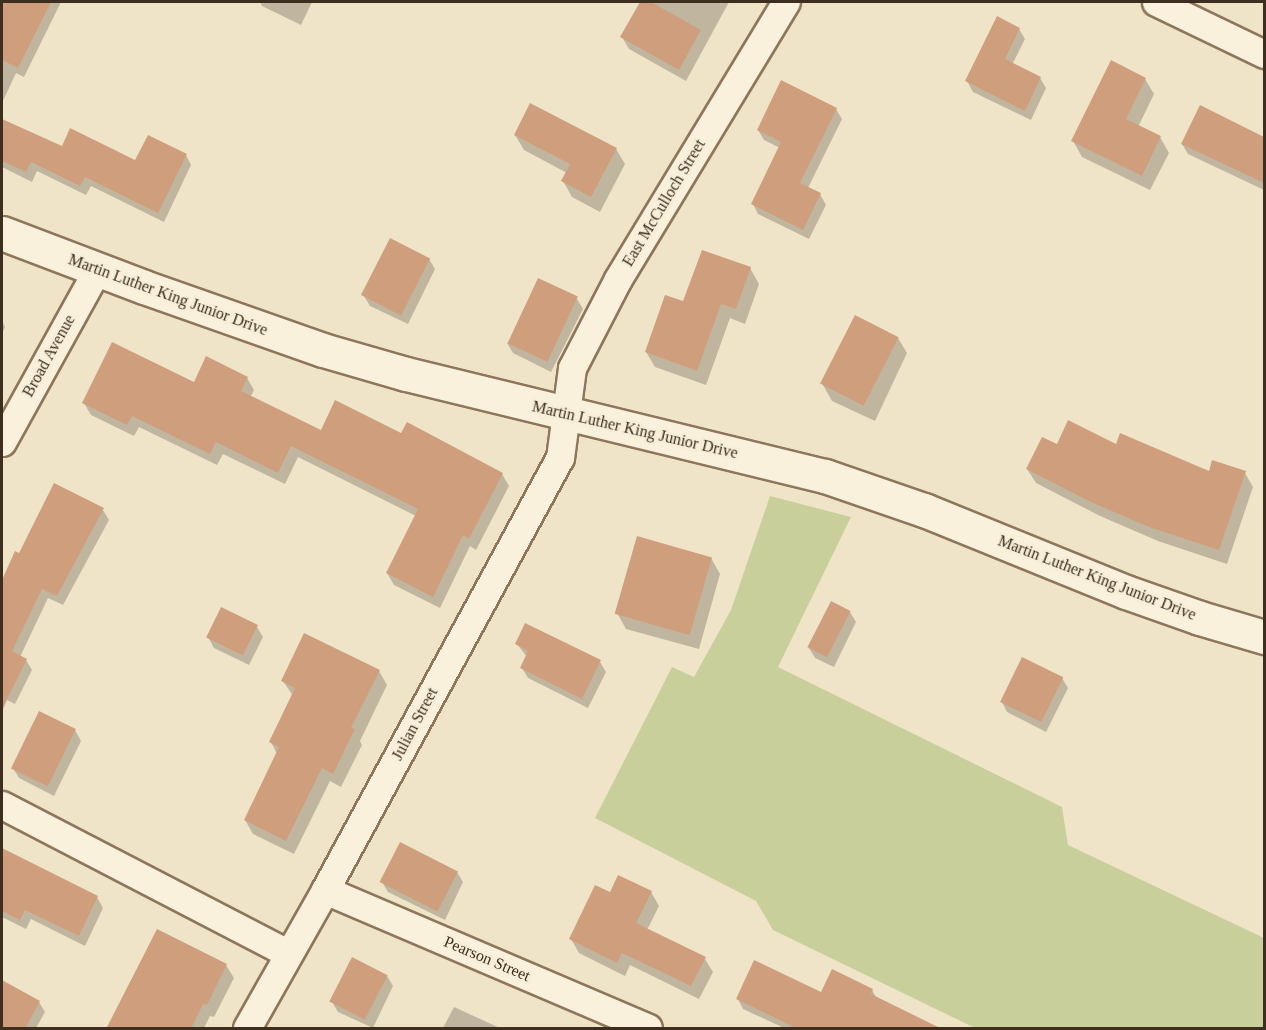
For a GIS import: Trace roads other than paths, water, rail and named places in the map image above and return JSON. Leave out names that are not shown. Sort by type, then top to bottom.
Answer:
[{"type":"main road","name":"Martin Luther King Junior Drive","points":[[2,233],[97,270],[323,350],[567,414],[835,479],[924,510],[1126,592],[1200,618],[1264,636]]},
{"type":"street","name":"East McCulloch Street","points":[[567,414],[572,368],[618,279],[786,2]]},
{"type":"street","points":[[1156,2],[1264,54]]},
{"type":"street","name":"Broad Avenue","points":[[2,442],[97,270]]},
{"type":"street","name":"Julian Street","points":[[247,1029],[560,458],[567,414]]},
{"type":"street","points":[[2,805],[288,953]]},
{"type":"street","name":"Pearson Street","points":[[325,890],[648,1029]]}]
